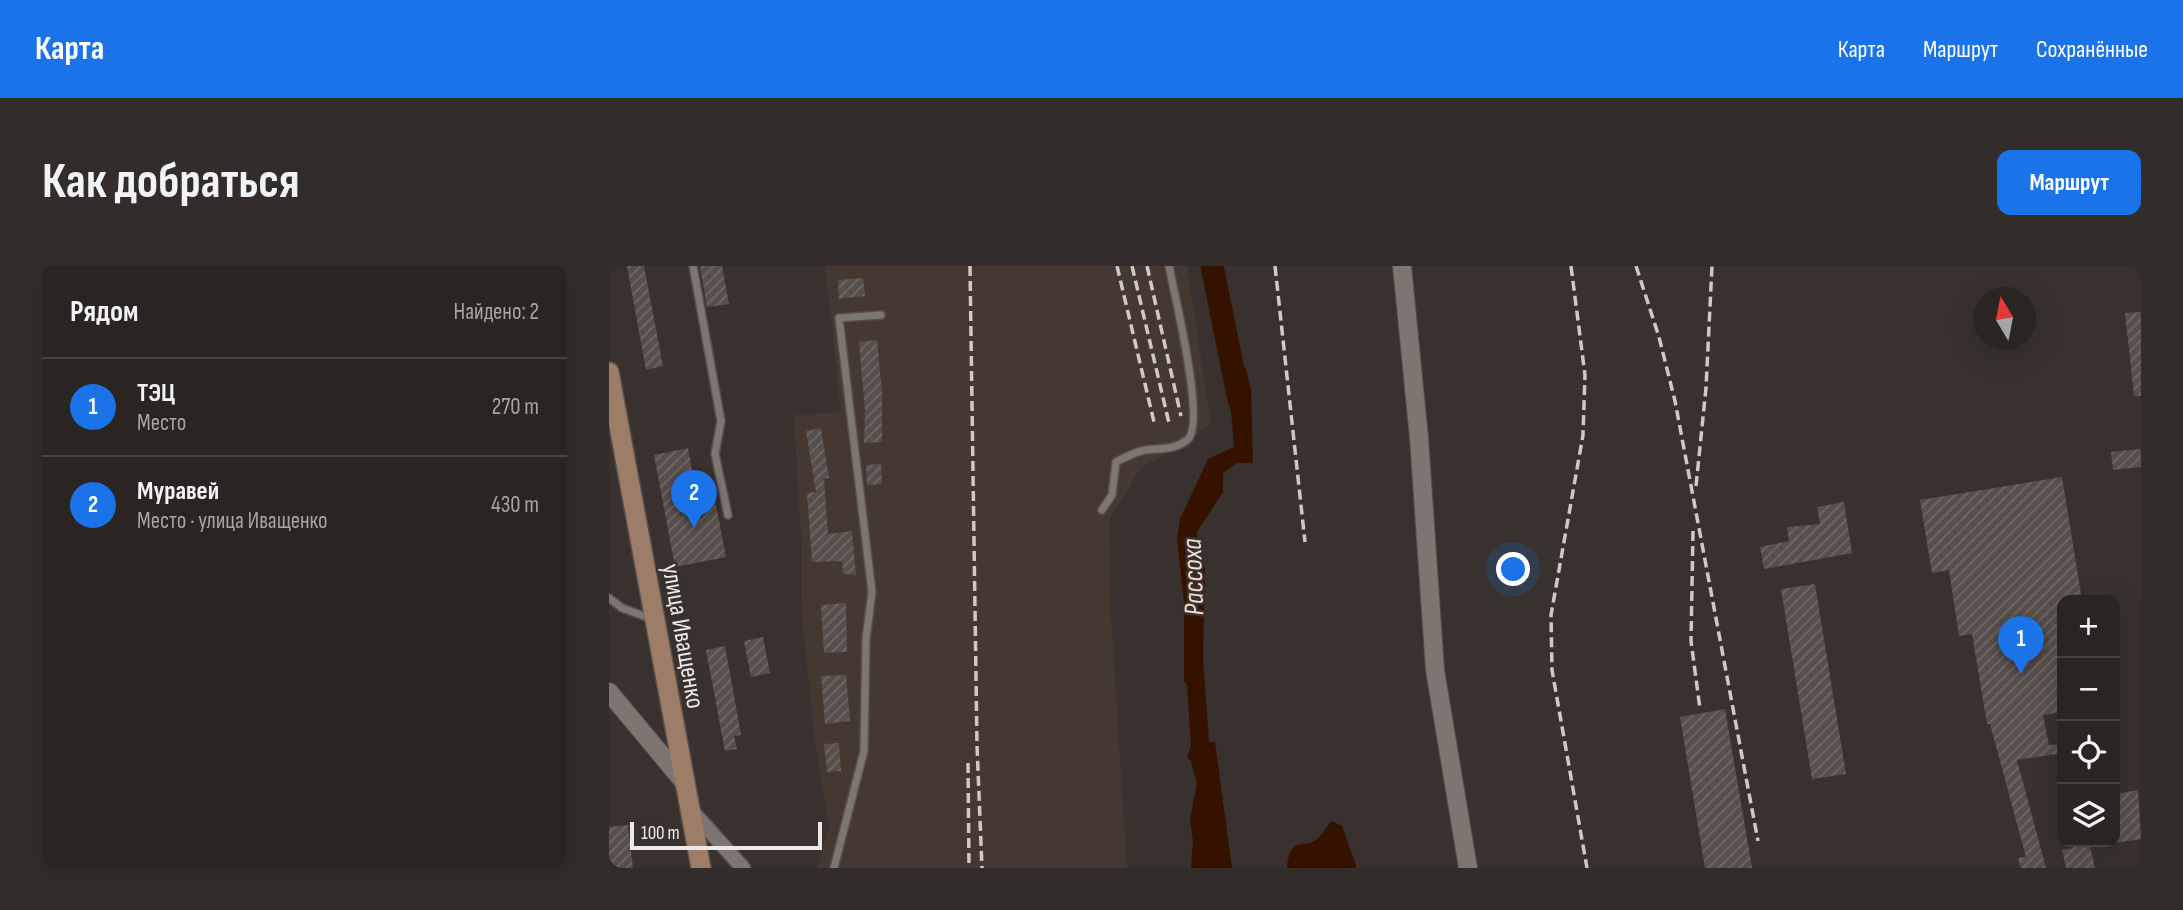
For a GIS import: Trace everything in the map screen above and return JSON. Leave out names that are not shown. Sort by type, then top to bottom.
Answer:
[{"type":"main road","name":"улица Иващенко","points":[[609,372],[701,868]]},
{"type":"street","points":[[1402,266],[1419,438],[1435,670],[1468,868]]},
{"type":"street","points":[[609,692],[684,782]]},
{"type":"street","points":[[688,806],[743,868]]},
{"type":"lane","points":[[694,266],[722,421],[715,454],[728,515]]},
{"type":"lane","points":[[1102,510],[1112,495],[1116,462],[1142,450],[1161,452],[1188,440],[1195,429],[1191,376],[1169,266]]},
{"type":"lane","points":[[834,868],[864,751],[866,639],[872,592],[839,318],[881,315]]},
{"type":"lane","points":[[609,595],[622,608],[654,620]]},
{"type":"shaded area","points":[[825,266],[1187,266],[1211,424],[1176,449],[1141,467],[1110,519],[1111,615],[1127,868],[817,868],[829,827],[815,744],[801,606],[801,541],[794,415],[841,412]]},
{"type":"water","points":[[1245,366],[1251,389],[1253,463],[1237,463],[1223,473],[1223,492],[1197,532],[1198,553],[1205,568],[1203,657],[1209,742],[1215,742],[1232,868],[1191,868],[1193,841],[1190,819],[1197,784],[1191,761],[1187,758],[1191,745],[1187,685],[1184,681],[1184,602],[1177,539],[1180,519],[1208,459],[1234,447],[1231,411],[1223,376]]},
{"type":"water","points":[[1332,821],[1342,826],[1357,868],[1287,868],[1295,846],[1313,841]]},
{"type":"building","points":[[627,266],[644,266],[663,366],[646,370]]},
{"type":"building","points":[[700,266],[722,266],[729,304],[707,307]]},
{"type":"building","points":[[863,278],[865,296],[839,299],[838,280]]},
{"type":"building","points":[[2141,312],[2141,396],[2134,396],[2125,313]]},
{"type":"building","points":[[877,340],[882,392],[882,442],[864,443],[865,411],[859,342]]},
{"type":"building","points":[[821,428],[829,478],[824,479],[828,534],[852,531],[856,575],[843,574],[842,561],[812,562],[807,493],[816,492],[806,431]]},
{"type":"building","points":[[688,448],[697,498],[714,495],[726,557],[675,567],[654,455]]},
{"type":"building","points":[[2141,449],[2141,467],[2113,470],[2111,452]]},
{"type":"building","points":[[881,464],[882,484],[867,485],[866,465]]},
{"type":"building","points":[[2062,477],[2081,595],[2057,595],[2057,713],[2043,715],[2049,745],[2057,744],[2057,754],[2017,760],[2046,868],[2021,868],[2018,858],[2026,857],[1990,724],[1987,724],[1972,634],[1959,636],[1949,570],[1932,573],[1920,500]]},
{"type":"building","points":[[1844,502],[1852,553],[1764,569],[1760,547],[1789,541],[1787,527],[1820,524],[1817,507]]},
{"type":"building","points":[[1815,584],[1846,774],[1812,779],[1781,589]]},
{"type":"building","points":[[846,603],[847,652],[824,653],[821,605]]},
{"type":"building","points":[[763,637],[770,673],[751,677],[744,641]]},
{"type":"building","points":[[725,646],[741,735],[734,736],[737,749],[725,751],[706,650]]},
{"type":"building","points":[[846,675],[850,721],[825,724],[821,676]]},
{"type":"building","points":[[1725,709],[1752,868],[1705,868],[1680,717]]},
{"type":"building","points":[[839,743],[841,771],[827,772],[824,744]]},
{"type":"building","points":[[2138,790],[2141,839],[2120,842],[2120,793]]},
{"type":"building","points":[[628,825],[633,868],[609,868],[609,827]]},
{"type":"building","points":[[2090,847],[2095,868],[2066,868],[2062,850]]},
{"type":"waterway","name":"Рассоха","points":[[1212,266],[1239,400]]},
{"type":"railway","points":[[970,266],[977,746],[982,868]]},
{"type":"railway","points":[[1117,266],[1154,422]]},
{"type":"railway","points":[[1132,266],[1169,423]]},
{"type":"railway","points":[[1147,266],[1181,416]]},
{"type":"railway","points":[[1275,266],[1305,542]]},
{"type":"railway","points":[[1571,266],[1585,375],[1583,435],[1551,615],[1552,670],[1587,868]]},
{"type":"railway","points":[[1636,266],[1659,337],[1675,401],[1758,841]]},
{"type":"railway","points":[[1696,486],[1706,388],[1712,266]]},
{"type":"railway","points":[[1693,531],[1691,641],[1700,709]]},
{"type":"railway","points":[[968,763],[969,868]]},
{"type":"place","name":"Муравей","points":[[694,528]]},
{"type":"place","name":"ТЭЦ","points":[[2021,674]]}]
